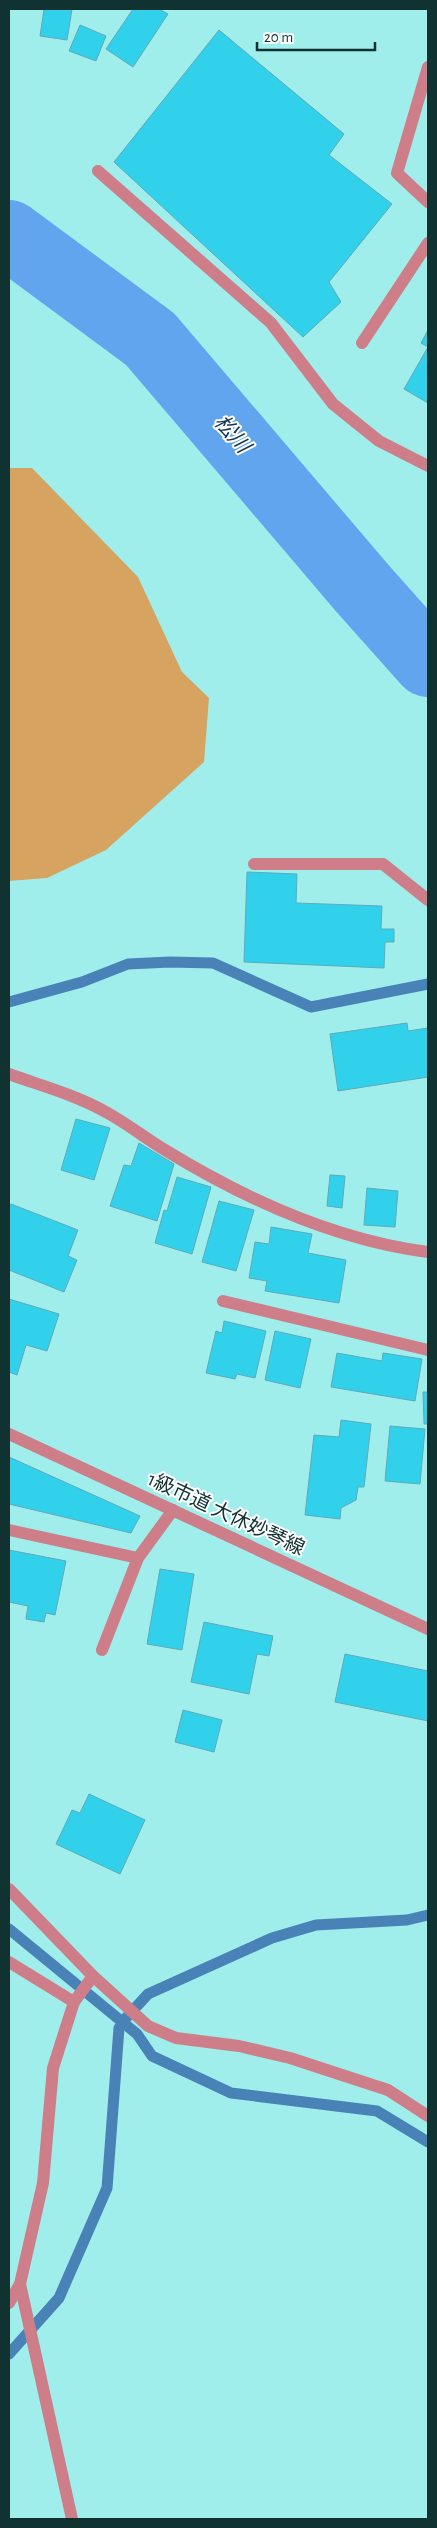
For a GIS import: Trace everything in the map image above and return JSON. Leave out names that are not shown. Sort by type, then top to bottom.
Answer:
[{"type":"street","points":[[428,67],[397,173],[428,202]]},
{"type":"street","points":[[98,171],[271,323],[333,404],[379,441],[428,466]]},
{"type":"street","points":[[362,343],[428,243]]},
{"type":"street","points":[[254,864],[383,864],[428,900]]},
{"type":"street","points":[[9,1074],[104,1110],[165,1150],[252,1199],[329,1228],[391,1247],[428,1252]]},
{"type":"street","points":[[223,1301],[428,1350]]},
{"type":"street","name":"1級市道 大休妙琴線","points":[[9,1434],[428,1629]]},
{"type":"street","points":[[102,1650],[138,1558],[173,1510]]},
{"type":"street","points":[[9,1530],[138,1558]]},
{"type":"street","points":[[9,1889],[93,1976],[148,2026],[176,2038],[239,2046],[290,2058],[388,2090],[428,2116]]},
{"type":"street","points":[[9,1962],[74,2002]]},
{"type":"street","points":[[9,2303],[20,2284],[43,2183],[53,2068],[74,2002],[93,1976]]},
{"type":"street","points":[[20,2284],[72,2519]]},
{"type":"shaded area","points":[[9,468],[32,468],[138,577],[182,672],[209,698],[204,762],[106,850],[47,878],[9,881]]},
{"type":"building","points":[[44,9],[72,9],[67,40],[40,36]]},
{"type":"building","points":[[133,9],[159,9],[168,14],[133,67],[106,49]]},
{"type":"building","points":[[80,25],[106,36],[96,61],[69,51]]},
{"type":"building","points":[[219,30],[344,134],[329,155],[392,204],[329,282],[341,302],[303,337],[114,162]]},
{"type":"building","points":[[428,330],[428,347],[421,343]]},
{"type":"building","points":[[428,347],[428,403],[404,389]]},
{"type":"building","points":[[247,872],[297,874],[296,903],[382,906],[381,929],[394,929],[394,942],[385,942],[384,968],[244,962]]},
{"type":"building","points":[[407,1023],[408,1031],[428,1028],[428,1077],[338,1091],[330,1034]]},
{"type":"building","points":[[76,1119],[110,1128],[94,1180],[61,1170]]},
{"type":"building","points":[[139,1143],[174,1164],[157,1221],[110,1206],[124,1165],[131,1166]]},
{"type":"building","points":[[330,1175],[345,1176],[342,1208],[327,1206]]},
{"type":"building","points":[[177,1177],[211,1187],[192,1254],[155,1243],[164,1210],[167,1211]]},
{"type":"building","points":[[367,1188],[398,1191],[395,1227],[364,1225]]},
{"type":"building","points":[[219,1201],[254,1210],[236,1271],[202,1262]]},
{"type":"building","points":[[11,1204],[78,1230],[68,1256],[77,1260],[64,1292],[9,1270],[9,1209]]},
{"type":"building","points":[[271,1227],[312,1234],[308,1253],[346,1260],[339,1303],[265,1291],[267,1281],[249,1278],[255,1242],[269,1244]]},
{"type":"building","points":[[9,1299],[59,1314],[47,1351],[26,1345],[17,1375],[9,1372]]},
{"type":"building","points":[[224,1321],[266,1331],[255,1378],[237,1374],[235,1379],[206,1373],[216,1331],[222,1333]]},
{"type":"building","points":[[275,1331],[311,1339],[300,1388],[265,1380]]},
{"type":"building","points":[[337,1353],[382,1361],[383,1353],[422,1359],[415,1401],[331,1387]]},
{"type":"building","points":[[423,1392],[428,1392],[428,1424],[424,1424]]},
{"type":"building","points":[[341,1420],[371,1424],[364,1487],[358,1487],[356,1500],[341,1508],[340,1519],[305,1515],[314,1435],[339,1437]]},
{"type":"building","points":[[390,1426],[425,1429],[420,1484],[385,1481]]},
{"type":"building","points":[[9,1457],[140,1516],[131,1533],[9,1504]]},
{"type":"building","points":[[9,1550],[66,1561],[55,1615],[46,1613],[44,1622],[26,1619],[28,1606],[9,1602]]},
{"type":"building","points":[[160,1569],[194,1574],[182,1650],[147,1644]]},
{"type":"building","points":[[204,1622],[273,1636],[269,1656],[257,1654],[249,1694],[191,1682]]},
{"type":"building","points":[[345,1654],[428,1671],[428,1721],[335,1702]]},
{"type":"building","points":[[183,1710],[222,1720],[214,1752],[175,1742]]},
{"type":"building","points":[[89,1794],[145,1820],[120,1874],[56,1844],[72,1810],[80,1813]]},
{"type":"waterway","name":"松川","points":[[9,235],[150,339],[363,589],[428,662]]},
{"type":"waterway","points":[[9,1002],[82,982],[128,964],[170,962],[213,963],[311,1007],[428,984]]},
{"type":"waterway","points":[[126,2018],[148,1994],[272,1938],[316,1925],[407,1920],[428,1915]]},
{"type":"waterway","points":[[9,1929],[137,2034],[152,2056],[231,2093],[377,2111],[428,2142]]},
{"type":"waterway","points":[[9,2354],[59,2298],[107,2188],[119,2028]]}]
